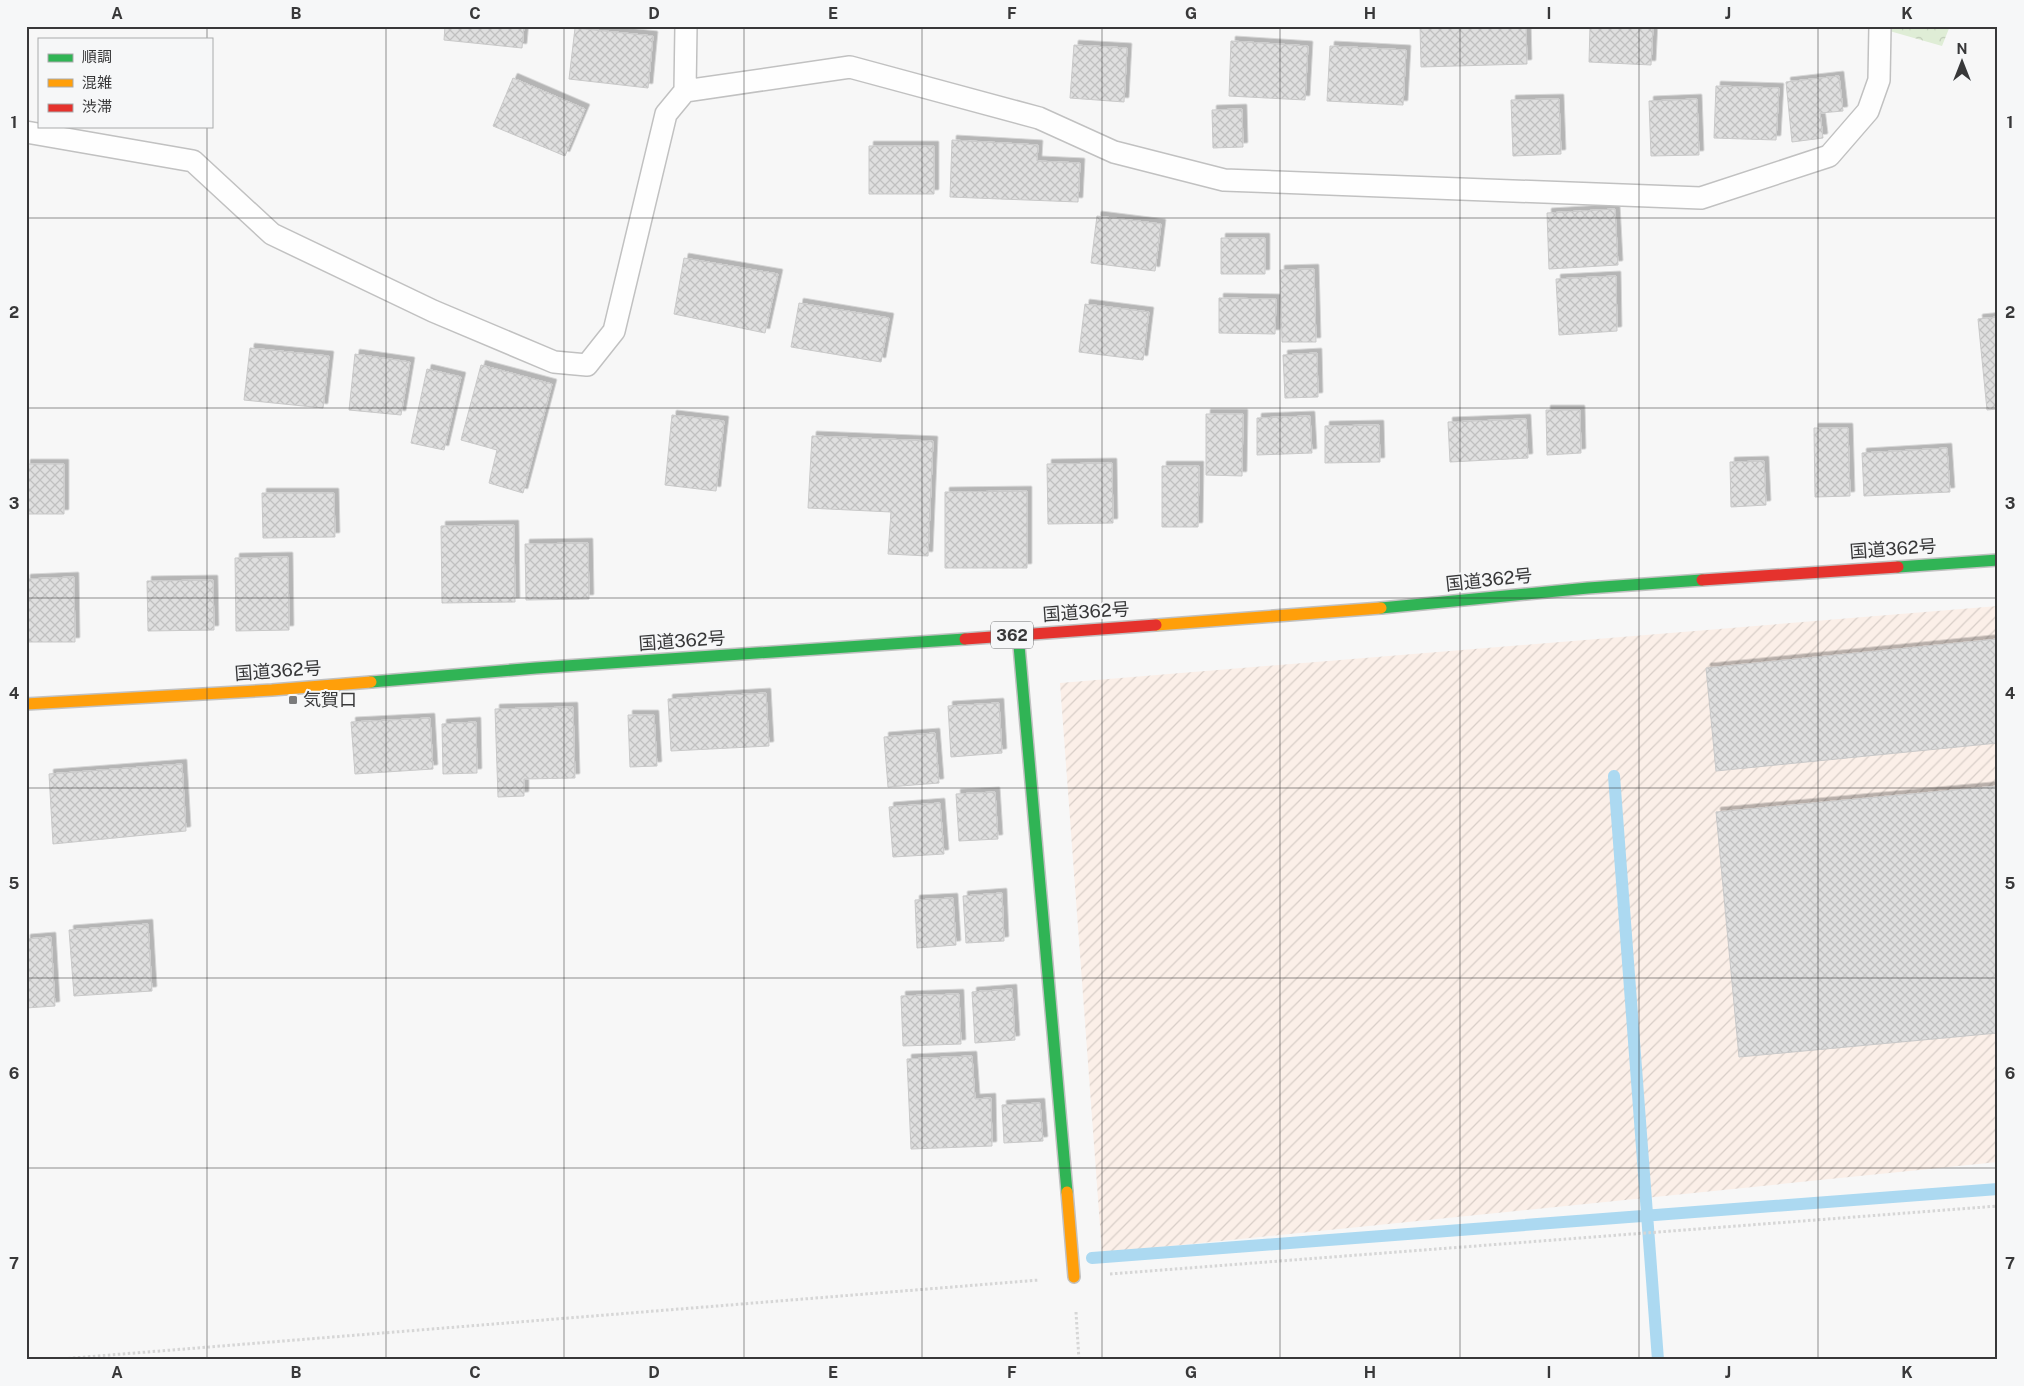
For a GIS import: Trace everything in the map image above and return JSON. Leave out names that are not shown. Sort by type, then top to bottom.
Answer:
[{"type":"main road","name":"国道362号","points":[[26,704],[272,690],[536,668],[1370,609],[1597,587],[1998,560]]},
{"type":"main road","points":[[1018,634],[1074,1277]]},
{"type":"lane","points":[[26,132],[193,161],[272,234],[433,311],[554,362],[587,365],[614,331],[666,114],[685,91],[686,26]]},
{"type":"lane","points":[[685,91],[850,67],[1039,118],[1114,152],[1224,180],[1701,198],[1829,156],[1868,111],[1879,80],[1880,26]]},
{"type":"path","points":[[48,1360],[1074,1277],[1998,1206]]},
{"type":"path","points":[[1074,1277],[1079,1360]]},
{"type":"shaded area","points":[[1998,606],[1998,1162],[1102,1253],[1060,683]]},
{"type":"green space","points":[[1872,26],[1950,26],[1942,46]]},
{"type":"building","points":[[445,26],[524,26],[522,48],[444,40]]},
{"type":"building","points":[[1420,26],[1526,26],[1527,64],[1421,67]]},
{"type":"building","points":[[1590,26],[1653,26],[1651,65],[1589,62]]},
{"type":"building","points":[[575,28],[653,36],[648,88],[569,79]]},
{"type":"building","points":[[1231,41],[1308,46],[1305,100],[1229,96]]},
{"type":"building","points":[[1074,45],[1127,48],[1124,102],[1070,98]]},
{"type":"building","points":[[1330,46],[1406,50],[1403,105],[1327,101]]},
{"type":"building","points":[[1839,76],[1843,111],[1820,113],[1823,138],[1792,142],[1786,82]]},
{"type":"building","points":[[513,78],[585,109],[565,156],[493,126]]},
{"type":"building","points":[[1716,86],[1779,88],[1776,140],[1714,138]]},
{"type":"building","points":[[1559,99],[1561,154],[1513,156],[1511,100]]},
{"type":"building","points":[[1697,99],[1699,155],[1651,156],[1649,101]]},
{"type":"building","points":[[1242,109],[1243,147],[1213,148],[1212,110]]},
{"type":"building","points":[[952,140],[1038,145],[1037,161],[1080,163],[1078,202],[950,197]]},
{"type":"building","points":[[869,146],[934,146],[934,194],[869,194]]},
{"type":"building","points":[[1615,209],[1618,265],[1549,269],[1547,213]]},
{"type":"building","points":[[1097,216],[1161,224],[1155,271],[1091,263]]},
{"type":"building","points":[[1221,238],[1265,238],[1265,274],[1221,274]]},
{"type":"building","points":[[684,258],[778,274],[765,333],[674,314]]},
{"type":"building","points":[[1314,269],[1316,342],[1282,342],[1280,270]]},
{"type":"building","points":[[1616,276],[1617,331],[1559,335],[1556,279]]},
{"type":"building","points":[[1219,298],[1276,299],[1275,334],[1219,333]]},
{"type":"building","points":[[799,303],[889,318],[881,362],[791,347]]},
{"type":"building","points":[[1085,304],[1149,312],[1143,360],[1079,352]]},
{"type":"building","points":[[1998,317],[1998,409],[1987,410],[1978,319]]},
{"type":"building","points":[[250,348],[329,356],[323,408],[244,400]]},
{"type":"building","points":[[1317,353],[1318,397],[1285,398],[1283,355]]},
{"type":"building","points":[[355,354],[410,362],[401,415],[349,410]]},
{"type":"building","points":[[481,365],[552,384],[523,493],[489,483],[497,450],[461,440]]},
{"type":"building","points":[[427,369],[461,377],[444,450],[411,443]]},
{"type":"building","points":[[1546,410],[1580,410],[1581,453],[1547,455]]},
{"type":"building","points":[[1206,414],[1243,414],[1242,476],[1206,475]]},
{"type":"building","points":[[672,415],[724,421],[716,491],[665,485]]},
{"type":"building","points":[[1310,416],[1312,453],[1257,455],[1257,418]]},
{"type":"building","points":[[1526,419],[1528,458],[1450,462],[1448,422]]},
{"type":"building","points":[[1379,425],[1380,462],[1325,463],[1325,426]]},
{"type":"building","points":[[1814,428],[1848,428],[1850,496],[1815,497]]},
{"type":"building","points":[[812,436],[933,441],[928,556],[888,554],[891,512],[808,508]]},
{"type":"building","points":[[1947,448],[1950,492],[1864,496],[1862,453]]},
{"type":"building","points":[[1764,461],[1766,505],[1731,507],[1730,462]]},
{"type":"building","points":[[1112,463],[1113,523],[1048,524],[1047,464]]},
{"type":"building","points":[[26,464],[64,464],[64,514],[26,514]]},
{"type":"building","points":[[1162,466],[1199,466],[1198,527],[1162,527]]},
{"type":"building","points":[[1027,491],[1027,568],[945,568],[945,492]]},
{"type":"building","points":[[262,493],[334,493],[335,537],[263,538]]},
{"type":"building","points":[[514,525],[515,602],[442,603],[441,526]]},
{"type":"building","points":[[588,543],[589,599],[526,600],[525,544]]},
{"type":"building","points":[[288,557],[289,630],[236,631],[235,558]]},
{"type":"building","points":[[74,577],[75,642],[26,642],[26,579]]},
{"type":"building","points":[[213,580],[214,630],[148,631],[147,581]]},
{"type":"building","points":[[1998,639],[1998,743],[1716,771],[1706,668]]},
{"type":"building","points":[[766,693],[769,746],[671,751],[668,699]]},
{"type":"building","points":[[999,703],[1002,753],[951,757],[948,706]]},
{"type":"building","points":[[573,707],[575,778],[524,779],[524,796],[498,797],[495,709]]},
{"type":"building","points":[[628,715],[654,715],[657,766],[630,767]]},
{"type":"building","points":[[430,718],[433,769],[355,774],[351,722]]},
{"type":"building","points":[[476,722],[477,773],[443,774],[442,724]]},
{"type":"building","points":[[935,733],[939,783],[888,787],[884,737]]},
{"type":"building","points":[[182,764],[186,831],[53,844],[49,774]]},
{"type":"building","points":[[1998,786],[1998,1033],[1739,1057],[1716,812]]},
{"type":"building","points":[[995,792],[998,839],[959,841],[956,794]]},
{"type":"building","points":[[940,803],[944,854],[893,857],[889,807]]},
{"type":"building","points":[[1002,893],[1004,941],[966,943],[963,896]]},
{"type":"building","points":[[953,898],[956,945],[917,948],[915,900]]},
{"type":"building","points":[[148,924],[152,991],[74,996],[69,930]]},
{"type":"building","points":[[51,937],[55,1006],[26,1008],[26,939]]},
{"type":"building","points":[[1012,989],[1015,1040],[975,1043],[972,992]]},
{"type":"building","points":[[959,994],[961,1044],[903,1046],[901,996]]},
{"type":"building","points":[[972,1056],[975,1099],[991,1098],[992,1146],[911,1149],[907,1059]]},
{"type":"building","points":[[1040,1103],[1043,1141],[1004,1143],[1002,1105]]},
{"type":"waterway","points":[[1614,776],[1658,1360]]},
{"type":"waterway","points":[[1092,1258],[1998,1189]]},
{"type":"traffic: fast","points":[[1898,567],[1998,560]]},
{"type":"traffic: fast","points":[[1381,608],[1588,588],[1702,580]]},
{"type":"traffic: fast","points":[[1018,634],[1067,1192]]},
{"type":"traffic: fast","points":[[371,682],[536,668],[965,639]]},
{"type":"traffic: slow","points":[[1156,625],[1381,608]]},
{"type":"traffic: slow","points":[[26,704],[272,690],[371,682]]},
{"type":"traffic: slow","points":[[1067,1192],[1074,1277]]},
{"type":"traffic: jam","points":[[1702,580],[1898,567]]},
{"type":"traffic: jam","points":[[965,639],[1156,625]]},
{"type":"place","name":"気賀口","points":[[293,700]]}]
